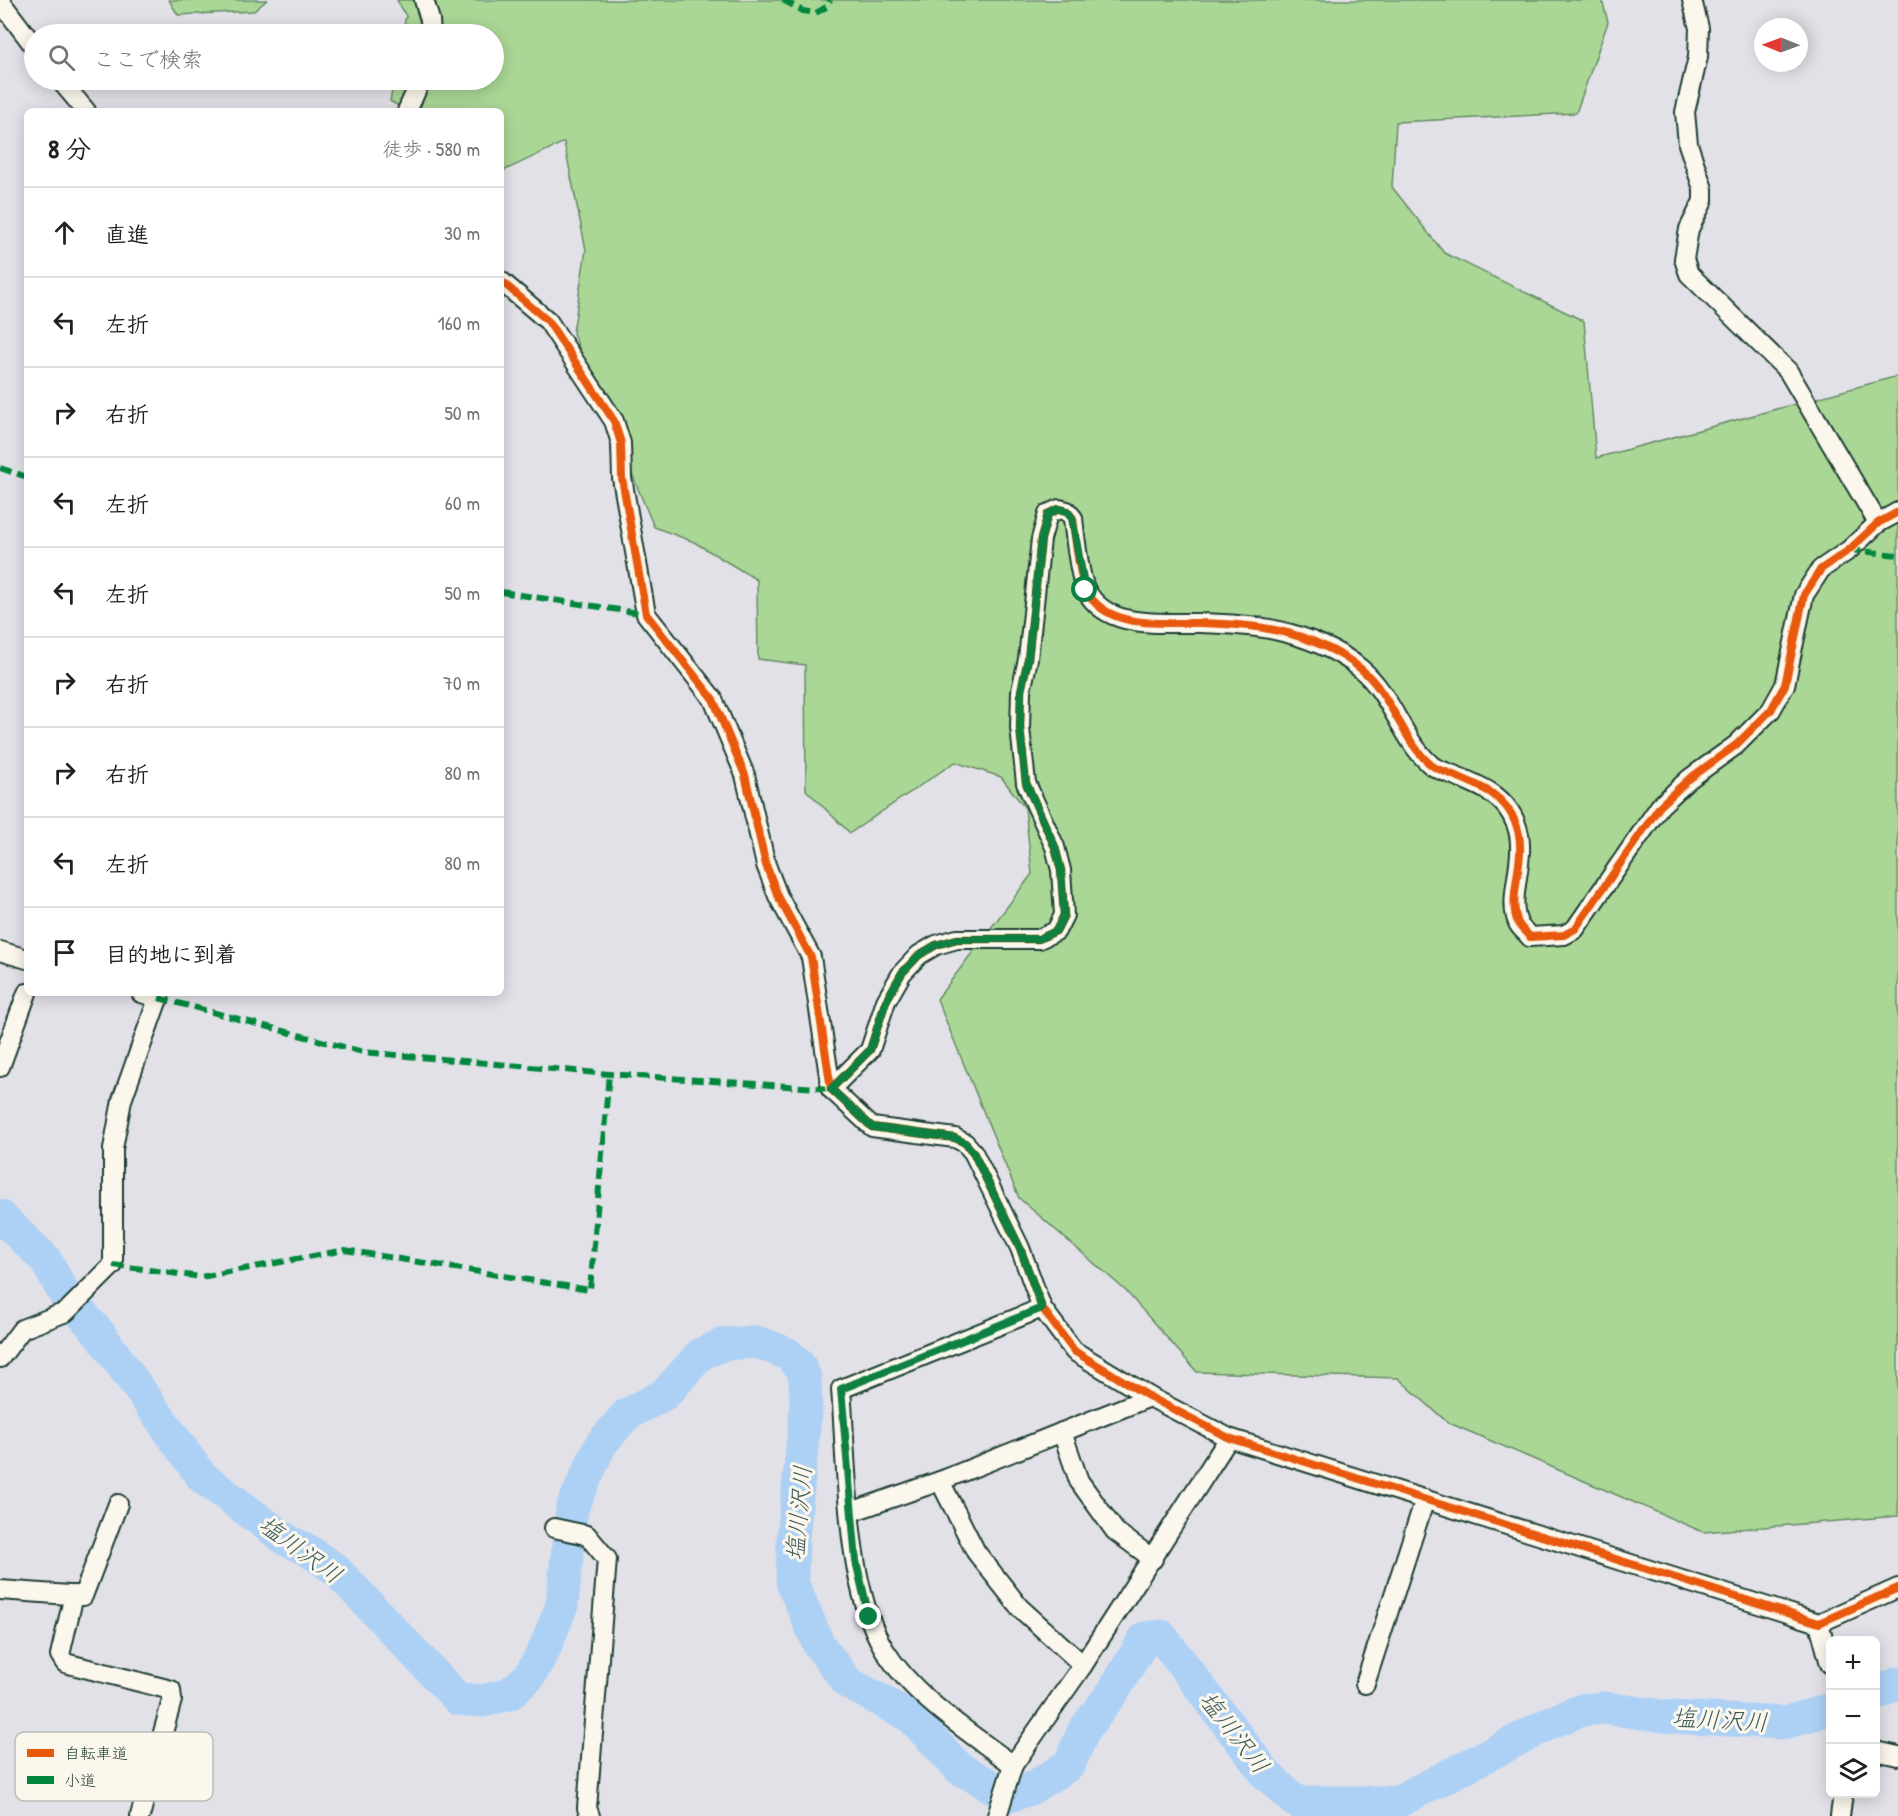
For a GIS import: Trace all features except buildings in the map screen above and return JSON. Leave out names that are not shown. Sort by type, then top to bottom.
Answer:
[{"type":"street","points":[[424,0],[429,24]]},
{"type":"street","points":[[1692,0],[1699,28],[1698,57],[1685,112],[1688,144],[1703,189],[1703,201],[1689,229],[1684,259],[1689,274],[1788,371],[1878,523]]},
{"type":"street","points":[[0,1],[24,33]]},
{"type":"street","points":[[68,90],[83,108]]},
{"type":"street","points":[[408,108],[416,90]]},
{"type":"street","points":[[504,284],[548,321],[614,421],[621,443],[622,478],[646,614],[713,699],[745,775],[766,865],[778,896],[811,957],[831,1089],[872,1127],[919,1132],[965,1143],[973,1152],[1020,1248],[1042,1308],[1074,1351],[1150,1397],[1229,1438],[1819,1623],[1898,1588]]},
{"type":"street","points":[[831,1089],[870,1050],[886,1001],[902,973],[919,955],[936,945],[957,939],[1039,939],[1056,931],[1064,915],[1061,870],[1055,847],[1026,783],[1020,728],[1021,691],[1028,659],[1041,539],[1048,514],[1059,509],[1067,511],[1072,518],[1085,590],[1105,612],[1146,624],[1198,623],[1278,630],[1324,646],[1360,669],[1389,701],[1412,741],[1431,765],[1489,790],[1504,801],[1516,824],[1520,843],[1520,873],[1514,900],[1518,924],[1530,937],[1564,934],[1575,929],[1660,806],[1689,779],[1736,745],[1771,710],[1785,685],[1804,595],[1821,569],[1849,550],[1878,523],[1898,512]]},
{"type":"street","points":[[0,951],[24,958]]},
{"type":"street","points":[[0,1067],[26,996]]},
{"type":"street","points":[[0,1358],[22,1329],[66,1312],[113,1265],[113,1149],[122,1101],[159,996]]},
{"type":"street","points":[[1013,1765],[927,1700],[884,1650],[869,1617],[856,1561],[841,1389],[1042,1308]]},
{"type":"street","points":[[851,1512],[940,1481],[1150,1397]]},
{"type":"street","points":[[1062,1432],[1079,1481],[1115,1531],[1153,1559]]},
{"type":"street","points":[[996,1816],[1013,1765],[1083,1665],[1229,1438]]},
{"type":"street","points":[[940,1481],[976,1552],[1020,1608],[1083,1665]]},
{"type":"street","points":[[1365,1684],[1425,1499]]},
{"type":"street","points":[[0,1590],[83,1596],[117,1504]]},
{"type":"street","points":[[554,1528],[587,1534],[607,1559],[588,1808],[590,1816]]},
{"type":"street","points":[[74,1595],[60,1655],[65,1664],[171,1690],[172,1700],[163,1732]]},
{"type":"street","points":[[1819,1623],[1826,1649]]},
{"type":"street","points":[[1880,1752],[1898,1756]]},
{"type":"street","points":[[1840,1816],[1842,1798]]},
{"type":"street","points":[[140,1816],[144,1801]]},
{"type":"green space","points":[[169,0],[267,0],[254,11],[178,15]]},
{"type":"green space","points":[[397,0],[1602,0],[1608,22],[1576,113],[1396,122],[1392,187],[1444,253],[1584,321],[1596,458],[1898,376],[1898,1516],[1703,1532],[1447,1422],[1398,1378],[1197,1372],[1125,1290],[1019,1198],[937,999],[1032,874],[1025,808],[1001,777],[955,762],[850,833],[806,790],[805,665],[758,659],[757,580],[694,542],[654,527],[573,333],[586,250],[564,142],[504,171],[504,108],[402,108],[390,101],[392,90],[504,90],[504,24],[404,24],[406,16]]},
{"type":"waterway","name":"塩川沢川","points":[[0,1216],[45,1259],[65,1295],[99,1333],[202,1477],[288,1541],[306,1549],[335,1569],[458,1699],[483,1701],[509,1694],[529,1677],[545,1648],[562,1605],[572,1508],[601,1444],[626,1415],[665,1394],[701,1354],[724,1344],[757,1342],[788,1354],[800,1366],[805,1377],[806,1408],[793,1538],[792,1582],[819,1645],[848,1683],[911,1717],[959,1768],[1009,1796],[1030,1789],[1069,1765],[1084,1730],[1113,1692],[1145,1638],[1161,1636],[1266,1774],[1296,1802],[1397,1802],[1554,1721],[1582,1710],[1605,1708],[1671,1717],[1784,1723],[1826,1710]]},
{"type":"waterway","name":"塩川沢川","points":[[1880,1692],[1898,1683]]},
{"type":"marked path","points":[[783,0],[803,11],[816,13],[828,6],[830,0]]},
{"type":"marked path","points":[[0,468],[24,476]]},
{"type":"marked path","points":[[1849,550],[1898,555]]},
{"type":"marked path","points":[[504,592],[646,614]]},
{"type":"marked path","points":[[159,998],[363,1052],[609,1074],[831,1089]]},
{"type":"marked path","points":[[113,1265],[201,1277],[345,1250],[590,1290],[609,1074]]},
{"type":"cycle path","points":[[504,284],[548,321],[614,421],[621,443],[622,478],[646,614],[713,699],[745,775],[766,865],[778,896],[811,957],[831,1089],[872,1127],[955,1138],[965,1143],[973,1152],[1020,1248],[1042,1308],[1074,1351],[1150,1397],[1229,1438],[1819,1623],[1898,1588]]},
{"type":"cycle path","points":[[831,1089],[870,1050],[886,1001],[902,973],[919,955],[936,945],[957,939],[1039,939],[1056,931],[1064,915],[1061,870],[1055,847],[1026,783],[1020,728],[1021,691],[1028,659],[1041,539],[1048,514],[1059,509],[1067,511],[1073,518],[1081,576],[1086,590],[1095,603],[1107,612],[1121,618],[1151,623],[1228,624],[1279,631],[1322,645],[1361,669],[1381,691],[1411,742],[1430,764],[1490,792],[1505,805],[1511,814],[1516,824],[1520,849],[1514,900],[1515,912],[1519,925],[1530,937],[1564,935],[1575,929],[1660,806],[1689,779],[1736,745],[1771,710],[1785,685],[1804,595],[1821,569],[1849,550],[1878,523],[1898,512]]},
{"type":"route","points":[[869,1617],[856,1561],[841,1389],[1042,1308],[1020,1248],[973,1152],[965,1143],[955,1138],[872,1127],[831,1089],[870,1050],[886,1001],[902,973],[919,955],[936,945],[957,939],[1039,939],[1056,931],[1064,915],[1061,870],[1055,847],[1026,783],[1020,728],[1021,691],[1028,659],[1041,539],[1048,514],[1059,509],[1067,511],[1072,518],[1085,590]]}]
